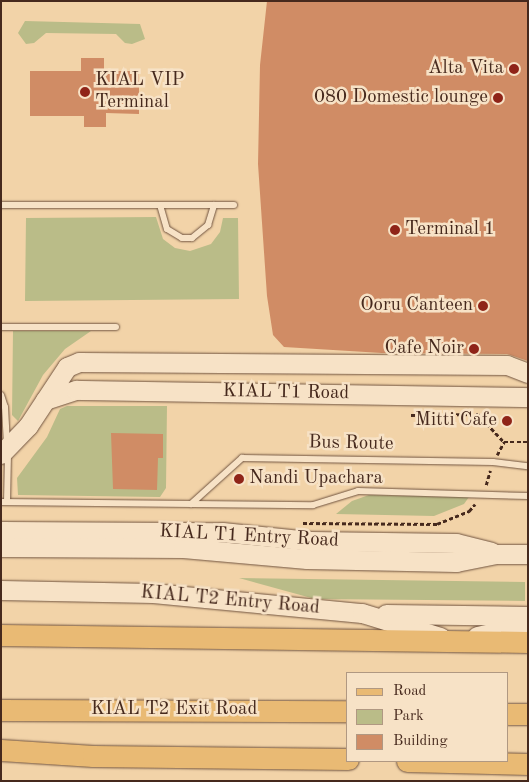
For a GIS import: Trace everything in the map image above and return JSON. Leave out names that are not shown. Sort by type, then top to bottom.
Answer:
[{"type":"main road","name":"KIAL T1 Road","points":[[45,400],[67,367],[92,361],[282,361],[507,365],[528,373]]},
{"type":"main road","name":"KIAL T1 Road","points":[[45,400],[76,390],[528,398]]},
{"type":"main road","points":[[4,452],[45,400]]},
{"type":"main road","name":"KIAL T1 Entry Road","points":[[1,531],[222,532],[310,541],[456,543],[496,554]]},
{"type":"main road","name":"KIAL T1 Entry Road","points":[[1,548],[183,548],[307,558],[456,562],[496,554],[528,554]]},
{"type":"main road","name":"KIAL T2 Entry Road","points":[[1,590],[153,593],[362,614],[454,641],[528,625]]},
{"type":"main road","points":[[362,614],[528,616]]},
{"type":"main road","name":"KIAL T2 Entry Road","points":[[1,635],[528,642]]},
{"type":"main road","name":"KIAL T2 Exit Road","points":[[1,710],[346,711]]},
{"type":"main road","points":[[509,714],[528,714]]},
{"type":"main road","points":[[1,750],[94,756],[346,759]]},
{"type":"main road","points":[[447,762],[528,764]]},
{"type":"lane","points":[[1,205],[234,205]]},
{"type":"lane","points":[[160,205],[167,229],[182,238],[192,238],[208,226],[214,205]]},
{"type":"lane","points":[[1,326],[116,326]]},
{"type":"lane","points":[[1,395],[6,407],[4,502],[313,505],[358,492],[528,496]]},
{"type":"lane","name":"Bus Route","points":[[191,504],[242,458],[493,462],[528,466]]},
{"type":"path","points":[[412,415],[478,414],[504,442],[528,442]]},
{"type":"path","points":[[299,523],[436,524],[469,511],[484,494],[493,462],[504,442]]},
{"type":"green space","points":[[25,21],[140,24],[145,39],[132,44],[125,43],[116,34],[46,33],[34,43],[26,44],[18,33]]},
{"type":"green space","points":[[156,217],[163,239],[175,248],[190,251],[211,244],[220,232],[223,218],[238,218],[239,299],[25,301],[26,218]]},
{"type":"green space","points":[[13,331],[91,331],[65,349],[43,375],[18,421],[12,415]]},
{"type":"green space","points":[[67,406],[167,406],[166,488],[160,497],[18,495],[17,478],[47,437],[60,409]]},
{"type":"green space","points":[[369,495],[469,497],[464,504],[434,516],[336,514],[352,501]]},
{"type":"green space","points":[[239,578],[525,582],[525,601],[315,599]]},
{"type":"building","name":"Terminal 1","points":[[267,1],[528,1],[528,361],[507,354],[382,353],[284,347],[273,335],[267,296],[258,164],[260,65]]},
{"type":"building","name":"KIAL VIP Terminal","points":[[81,58],[104,58],[104,71],[139,71],[139,114],[106,113],[106,127],[84,127],[84,116],[30,116],[30,71],[81,71]]},
{"type":"building","points":[[111,433],[163,434],[163,458],[158,458],[157,490],[113,489]]},
{"type":"place","name":"Alta Vita","points":[[514,69]]},
{"type":"place","name":"KIAL VIP Terminal","points":[[85,92]]},
{"type":"place","name":"080 Domestic lounge","points":[[498,98]]},
{"type":"place","name":"Terminal 1","points":[[395,230]]},
{"type":"place","name":"Ooru Canteen","points":[[483,306]]},
{"type":"place","name":"Cafe Noir","points":[[474,349]]},
{"type":"place","name":"Mitti Cafe","points":[[507,421]]},
{"type":"place","name":"Nandi Upachara","points":[[239,479]]}]
